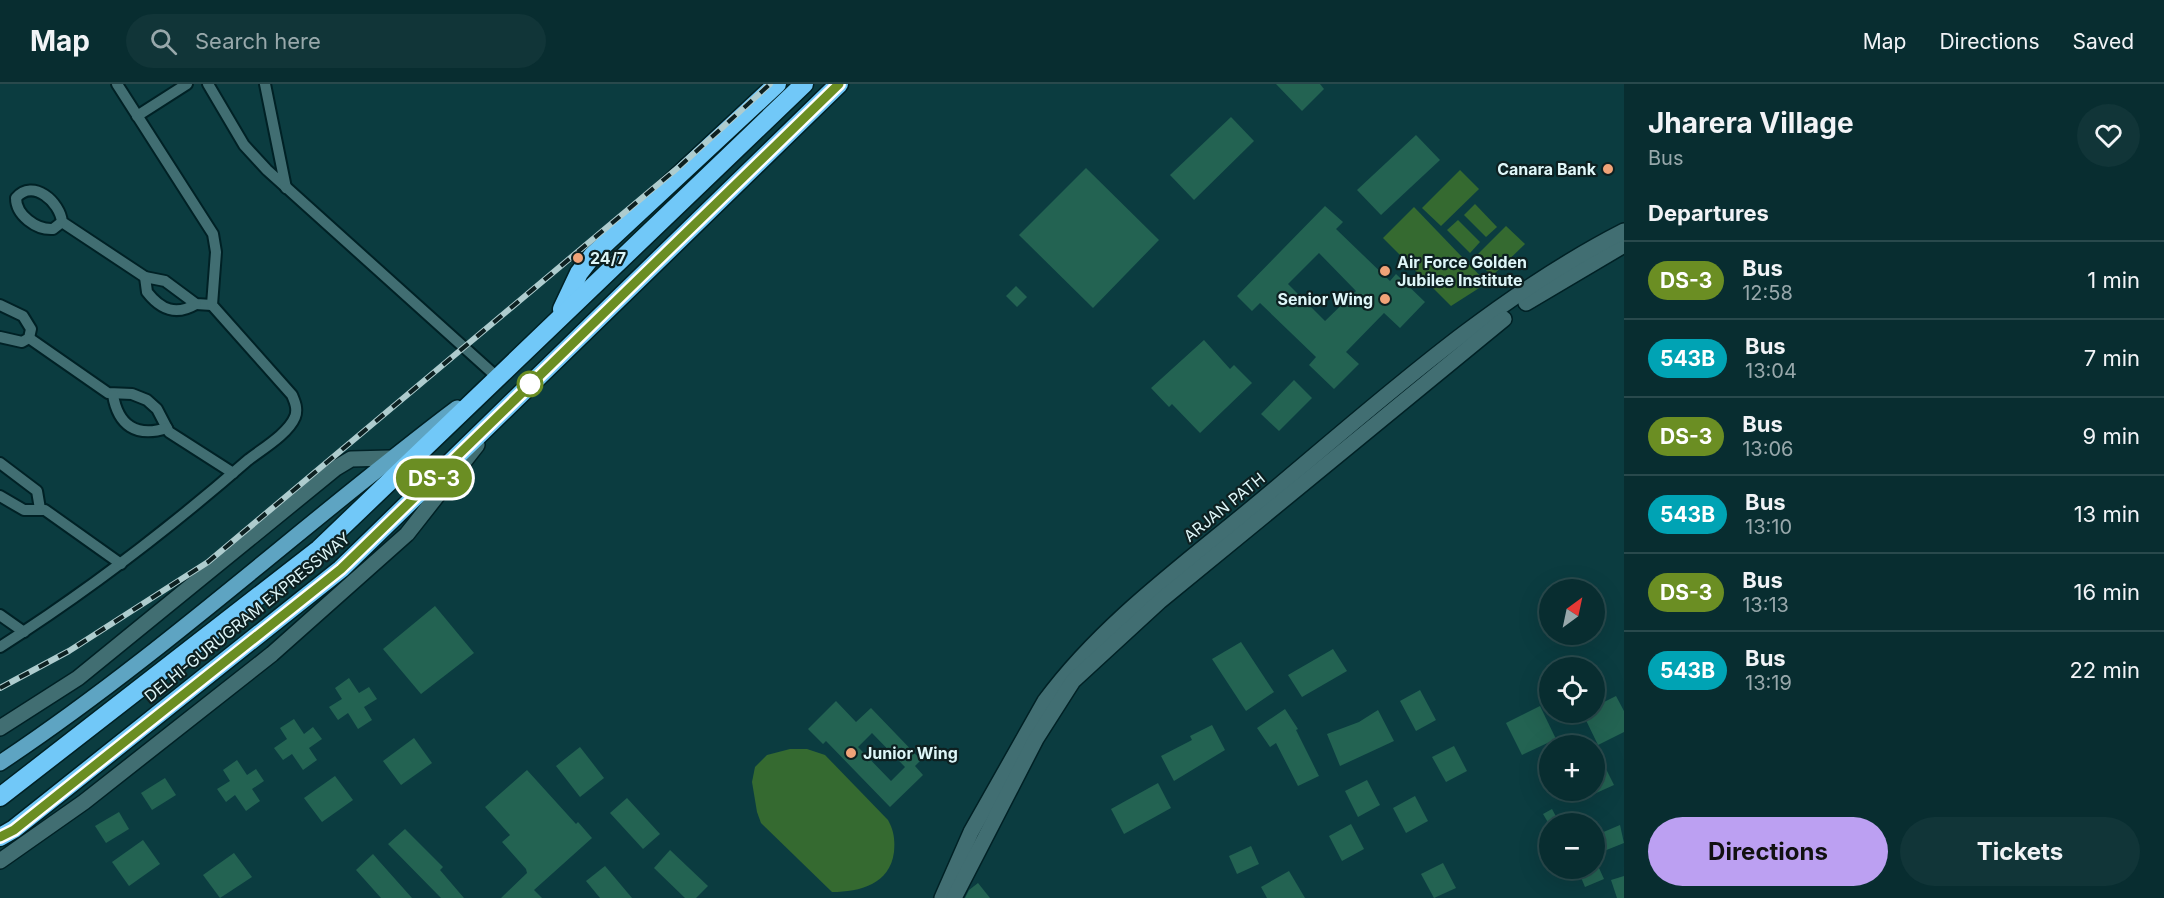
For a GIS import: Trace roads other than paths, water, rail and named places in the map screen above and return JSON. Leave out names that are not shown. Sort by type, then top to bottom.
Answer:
[{"type":"highway","points":[[555,322],[579,273],[593,255],[777,84]]},
{"type":"highway","name":"DELHI-GURUGRAM EXPRESSWAY","points":[[0,797],[319,549],[804,84]]},
{"type":"highway","name":"DELHI-GURUGRAM EXPRESSWAY","points":[[0,837],[14,830],[341,569],[839,84]]},
{"type":"main road","name":"ARJAN PATH","points":[[942,898],[971,832],[1045,701],[1060,680],[1149,593],[1412,374],[1552,272],[1624,231]]},
{"type":"main road","name":"ARJAN PATH","points":[[954,898],[1036,739],[1073,681],[1160,601],[1496,325],[1534,297],[1624,245]]},
{"type":"main road","points":[[0,763],[75,713],[306,530],[390,458],[497,377]]},
{"type":"main road","points":[[0,861],[84,802],[272,654],[408,534],[512,401]]},
{"type":"main road","points":[[0,728],[86,672],[336,468],[351,459],[390,458]]},
{"type":"street","points":[[117,84],[213,234],[216,252],[212,305]]},
{"type":"street","points":[[137,116],[186,84]]},
{"type":"street","points":[[208,84],[244,144],[286,188],[497,377]]},
{"type":"street","points":[[265,84],[286,188]]},
{"type":"street","points":[[62,222],[53,229],[37,226],[21,212],[16,198],[23,190],[29,189],[41,193],[57,206],[62,222],[145,277],[162,279],[196,304]]},
{"type":"street","points":[[0,647],[122,564],[286,428],[295,416],[296,405],[292,395],[212,305],[196,304],[180,312],[166,309],[147,292],[145,277]]},
{"type":"street","points":[[0,305],[15,310],[27,320],[31,329],[29,338]]},
{"type":"street","points":[[0,337],[18,342],[29,338]]},
{"type":"street","points":[[29,338],[113,395],[132,394],[147,400],[157,409],[166,428],[233,473]]},
{"type":"street","points":[[113,395],[117,414],[128,425],[143,432],[166,428]]},
{"type":"street","points":[[0,463],[37,491],[40,509]]},
{"type":"street","points":[[0,496],[24,510],[40,509],[48,512],[122,564]]},
{"type":"street","points":[[0,615],[24,632]]},
{"type":"railway","points":[[0,688],[69,651],[208,562],[680,166],[770,84]]},
{"type":"place","name":"Canara Bank","points":[[1608,169]]},
{"type":"place","name":"24/7","points":[[578,258]]},
{"type":"place","name":"Air Force Golden Jubilee Institute","points":[[1385,271]]},
{"type":"place","name":"Senior Wing","points":[[1385,299]]},
{"type":"place","name":"Junior Wing","points":[[851,753]]}]
